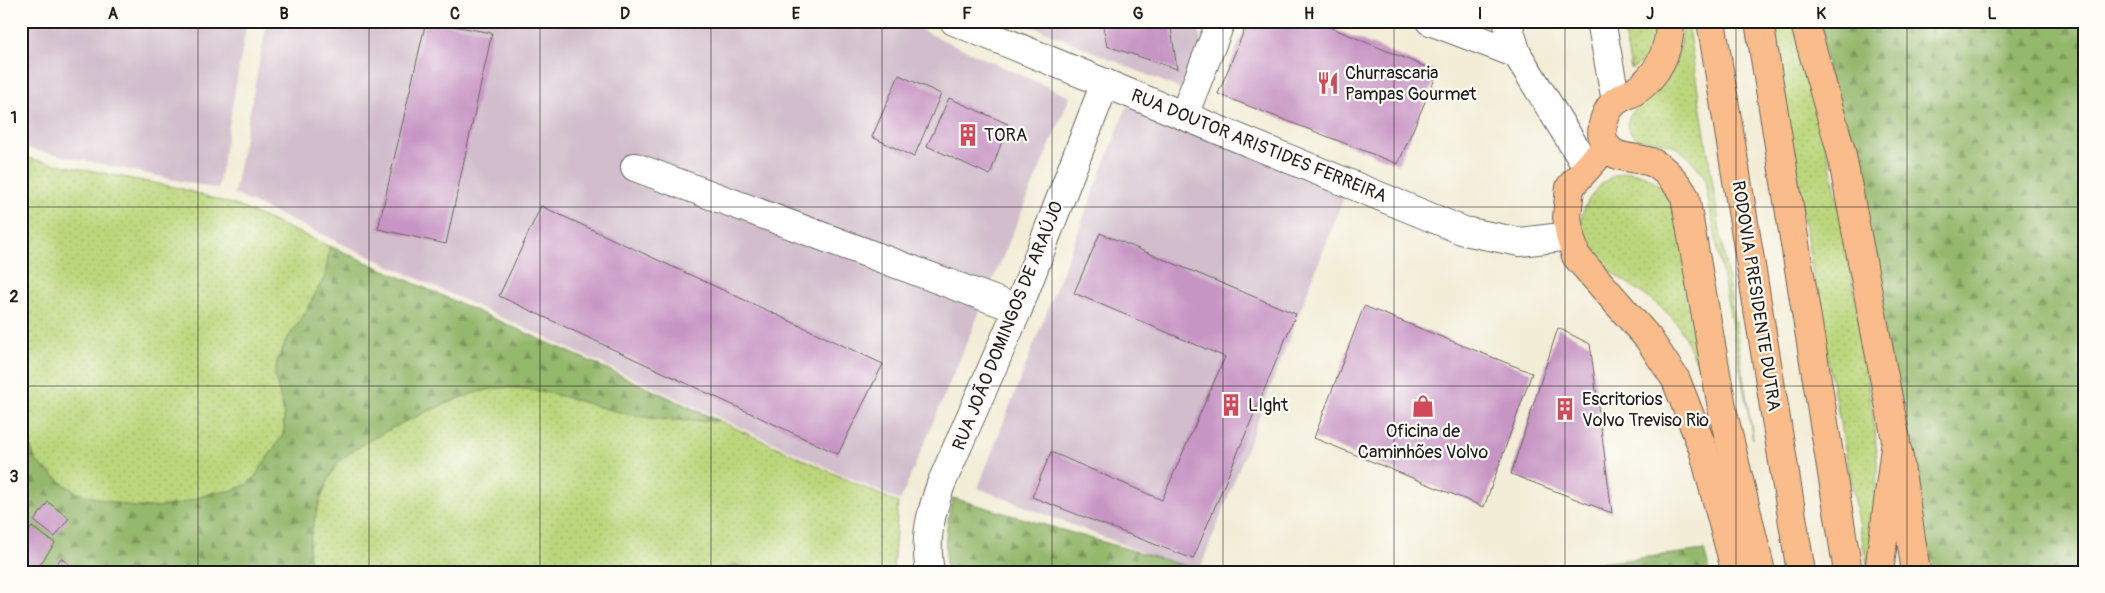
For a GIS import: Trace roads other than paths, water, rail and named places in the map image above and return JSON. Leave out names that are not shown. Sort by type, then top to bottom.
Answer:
[{"type":"main road","points":[[1670,21],[1665,53],[1655,72],[1634,93],[1616,101],[1608,112],[1602,126],[1602,137],[1606,147],[1620,157],[1650,162],[1656,165],[1675,182],[1685,197],[1723,412],[1762,572]]},
{"type":"main road","name":"RODOVIA PRESIDENTE DUTRA","points":[[1711,21],[1801,572]]},
{"type":"main road","points":[[1759,21],[1848,572]]},
{"type":"main road","points":[[1804,21],[1841,151],[1896,440],[1916,572]]},
{"type":"main road","points":[[1606,147],[1570,187],[1567,217],[1576,256],[1648,338],[1676,380],[1703,449],[1736,572]]},
{"type":"main road","points":[[1880,572],[1896,440]]},
{"type":"street","name":"RUA DOUTOR ARISTIDES FERREIRA","points":[[954,21],[1464,231],[1520,242],[1570,236]]},
{"type":"street","points":[[1184,115],[1221,21]]},
{"type":"street","points":[[1430,21],[1517,54]]},
{"type":"street","points":[[1507,21],[1517,54],[1587,167]]},
{"type":"street","points":[[1601,21],[1616,101]]},
{"type":"street","name":"RUA JOÃO DOMINGOS DE ARAÚJO","points":[[930,572],[927,549],[932,513],[941,484],[1018,309],[1105,83]]},
{"type":"street","points":[[635,167],[1018,309]]},
{"type":"place","name":"Churrascaria Pampas Gourmet","points":[[1328,83]]},
{"type":"place","name":"TORA","points":[[968,135]]},
{"type":"place","name":"LIght","points":[[1231,405]]},
{"type":"place","name":"Oficina de Caminhões Volvo","points":[[1423,406]]},
{"type":"place","name":"Escritorios Volvo Treviso Rio","points":[[1565,409]]}]
